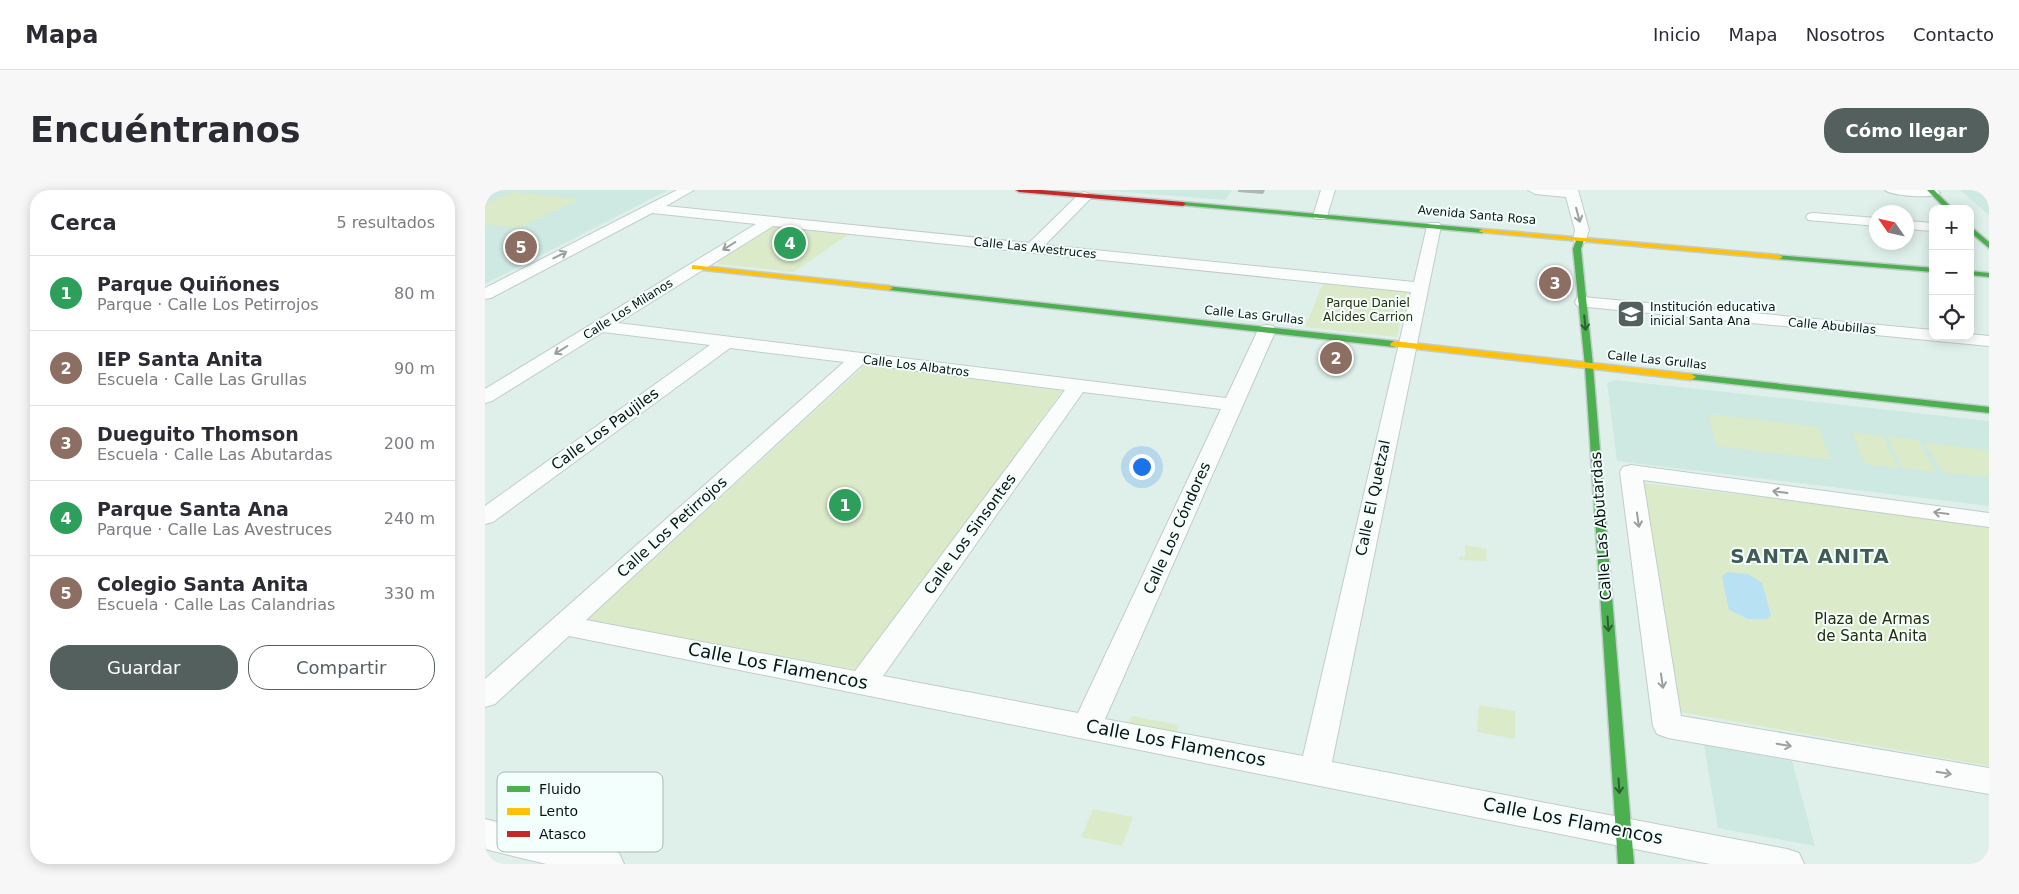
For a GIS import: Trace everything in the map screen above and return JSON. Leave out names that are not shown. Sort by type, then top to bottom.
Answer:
[{"type":"street","points":[[485,294],[687,190]]},
{"type":"street","name":"Avenida Santa Rosa","points":[[1019,190],[1929,270]]},
{"type":"street","points":[[1320,216],[1329,190]]},
{"type":"street","points":[[1535,190],[1572,191]]},
{"type":"street","points":[[1892,190],[1931,191],[1946,205]]},
{"type":"street","name":"Calle Las Abutardas","points":[[1572,191],[1582,230],[1577,249],[1589,366],[1626,864]]},
{"type":"street","points":[[1033,248],[1085,196]]},
{"type":"street","name":"Calle Las Avestruces","points":[[651,209],[1420,288]]},
{"type":"street","points":[[1813,218],[1869,222]]},
{"type":"street","name":"Calle Los Milanos","points":[[485,397],[771,221]]},
{"type":"street","name":"Calle El Quetzal","points":[[1315,770],[1406,346],[1434,226]]},
{"type":"street","points":[[1914,226],[1929,227]]},
{"type":"street","points":[[1974,232],[1989,246]]},
{"type":"street","name":"Calle Las Grullas","points":[[695,267],[1989,410]]},
{"type":"street","points":[[1974,273],[1989,275]]},
{"type":"street","name":"Calle Abubillas","points":[[1583,302],[1929,336]]},
{"type":"street","name":"Calle Los Albatros","points":[[600,326],[1233,405]]},
{"type":"street","name":"Calle Los Cóndores","points":[[1087,726],[1267,330]]},
{"type":"street","points":[[1974,339],[1989,341]]},
{"type":"street","name":"Calle Los Paujiles","points":[[485,517],[726,342]]},
{"type":"street","name":"Calle Los Petirrojos","points":[[485,696],[859,358]]},
{"type":"street","name":"Calle Los Sinsontes","points":[[863,682],[1078,386]]},
{"type":"street","points":[[1989,520],[1631,472],[1668,726],[1989,781]]},
{"type":"street","name":"Calle Los Flamencos","points":[[564,625],[1315,770],[1787,864]]},
{"type":"street","points":[[558,852],[607,864]]},
{"type":"shaded area","points":[[485,190],[668,190],[485,284]]},
{"type":"shaded area","points":[[1102,190],[1232,190],[1225,200]]},
{"type":"shaded area","points":[[1960,190],[1989,190],[1989,215]]},
{"type":"shaded area","points":[[1615,380],[1989,421],[1989,506],[1617,461],[1607,383]]},
{"type":"shaded area","points":[[1704,745],[1792,761],[1815,846],[1718,828]]},
{"type":"green space","points":[[513,192],[580,199],[519,228],[485,224],[485,204]]},
{"type":"green space","points":[[778,226],[849,234],[794,272],[718,264],[717,261],[771,228]]},
{"type":"green space","name":"Parque Daniel Alcides Carrion","points":[[1324,281],[1408,290],[1397,337],[1305,327]]},
{"type":"green space","points":[[865,365],[1062,391],[859,670],[587,620]]},
{"type":"green space","points":[[1708,414],[1818,427],[1831,460],[1716,446]]},
{"type":"green space","points":[[1852,432],[1883,436],[1898,468],[1865,464]]},
{"type":"green space","points":[[1887,436],[1918,440],[1936,472],[1902,468]]},
{"type":"green space","points":[[1924,443],[1989,450],[1989,477],[1942,472]]},
{"type":"green space","name":"Plaza de Armas de Santa Anita","points":[[1643,483],[1989,524],[1989,766],[1679,712],[1662,593]]},
{"type":"green space","points":[[1465,545],[1487,549],[1486,561],[1459,560],[1460,556],[1465,557]]},
{"type":"green space","points":[[1479,705],[1515,711],[1515,739],[1477,732]]},
{"type":"green space","points":[[1132,716],[1179,725],[1177,732],[1128,724]]},
{"type":"green space","points":[[1093,809],[1133,817],[1122,846],[1081,837]]},
{"type":"water","points":[[1727,572],[1748,574],[1762,583],[1771,615],[1767,619],[1748,619],[1729,610],[1722,577]]},
{"type":"traffic: fast","points":[[1930,190],[1946,205]]},
{"type":"traffic: fast","points":[[1183,204],[1482,231]]},
{"type":"traffic: fast","points":[[1974,232],[1989,246]]},
{"type":"traffic: fast","points":[[1580,240],[1577,249],[1589,366],[1626,864]]},
{"type":"traffic: fast","points":[[1779,257],[1929,270]]},
{"type":"traffic: fast","points":[[1974,273],[1989,275]]},
{"type":"traffic: fast","points":[[889,288],[1394,344]]},
{"type":"traffic: fast","points":[[1691,377],[1989,410]]},
{"type":"traffic: slow","points":[[1482,231],[1779,257]]},
{"type":"traffic: slow","points":[[695,267],[889,288]]},
{"type":"traffic: slow","points":[[1394,344],[1691,377]]},
{"type":"traffic: jam","points":[[1019,190],[1183,204]]},
{"type":"place","name":"Parque Santa Ana","points":[[790,243]]},
{"type":"place","name":"Colegio Santa Anita","points":[[521,247]]},
{"type":"place","name":"Dueguito Thomson","points":[[1555,283]]},
{"type":"place","name":"Institución educativa inicial Santa Ana","points":[[1631,314]]},
{"type":"place","name":"IEP Santa Anita","points":[[1336,358]]},
{"type":"place","name":"Parque Quiñones","points":[[845,505]]},
{"type":"district","name":"SANTA ANITA","points":[[1810,556]]}]
